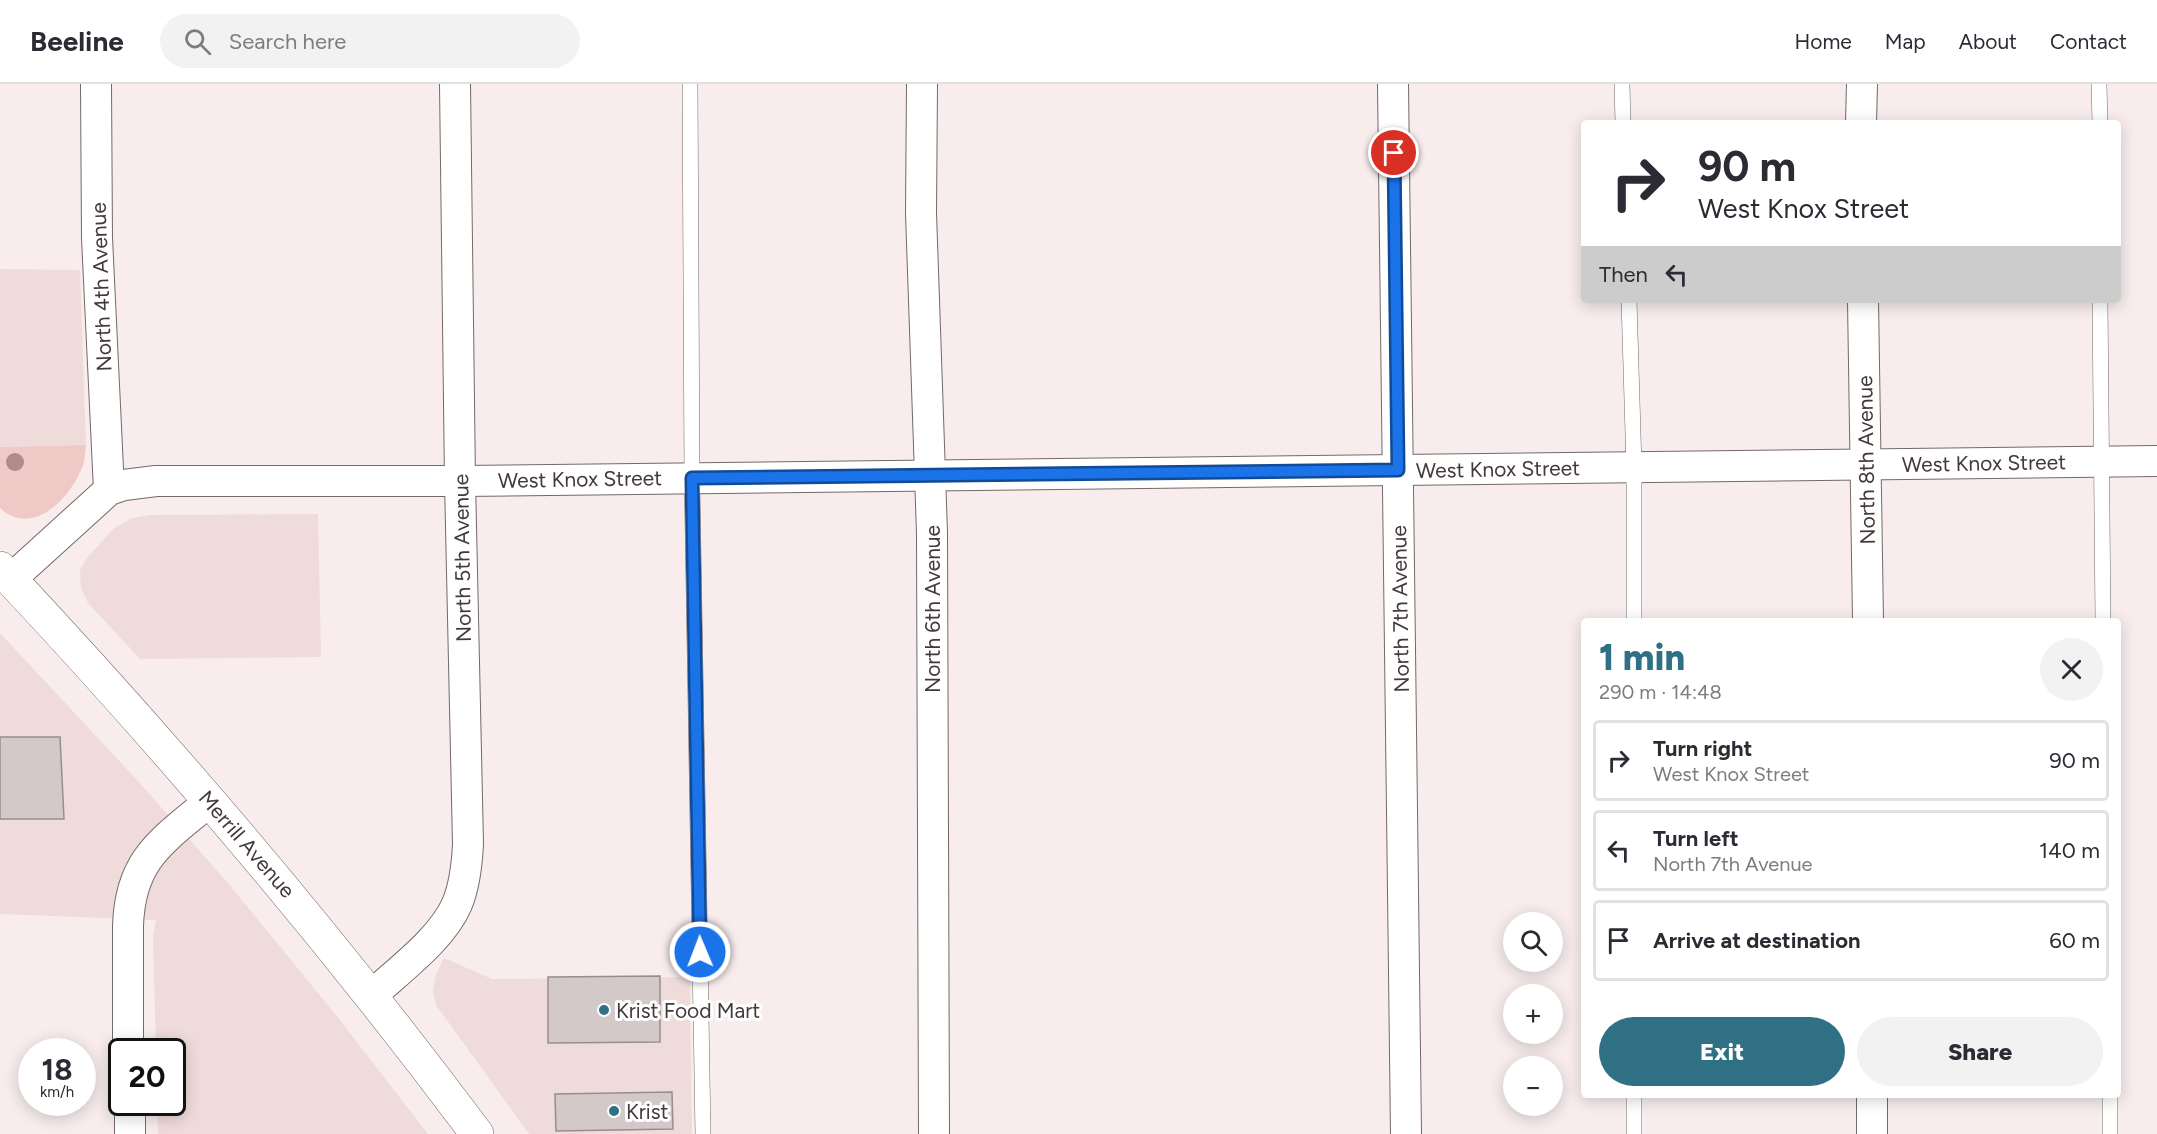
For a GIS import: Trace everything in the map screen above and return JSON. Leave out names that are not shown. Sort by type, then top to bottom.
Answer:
[{"type":"main road","name":"Merrill Avenue","points":[[5,574],[82,656],[210,801],[331,945],[477,1134]]},
{"type":"street","name":"North 4th Avenue","points":[[96,84],[97,238],[109,490]]},
{"type":"street","name":"North 5th Avenue","points":[[371,996],[426,946],[447,921],[458,903],[466,868],[468,844],[455,84]]},
{"type":"street","name":"North 6th Avenue","points":[[922,84],[921,213],[932,533],[934,1134]]},
{"type":"street","name":"North 7th Avenue","points":[[1393,84],[1406,1134]]},
{"type":"street","points":[[1861,120],[1862,84]]},
{"type":"street","name":"North 8th Avenue","points":[[1863,303],[1868,618]]},
{"type":"street","name":"West Knox Street","points":[[5,574],[109,490],[124,485],[156,481],[460,481],[2157,461]]},
{"type":"street","points":[[128,1038],[128,907],[133,887],[140,869],[156,847],[210,801]]},
{"type":"street","points":[[1872,1098],[1872,1134]]},
{"type":"street","points":[[130,1116],[130,1134]]},
{"type":"lane","points":[[690,84],[692,478],[703,1134]]},
{"type":"lane","points":[[1622,84],[1623,120]]},
{"type":"lane","points":[[2099,84],[2100,120]]},
{"type":"lane","points":[[1629,303],[1634,467],[1634,618]]},
{"type":"lane","points":[[2100,303],[2103,618]]},
{"type":"lane","points":[[1634,1098],[1634,1134]]},
{"type":"lane","points":[[2110,1098],[2110,1134]]},
{"type":"shaded area","points":[[0,269],[80,270],[86,445],[0,447]]},
{"type":"shaded area","points":[[86,445],[84,463],[76,480],[59,502],[48,511],[37,517],[25,519],[12,516],[0,508],[0,447]]},
{"type":"shaded area","points":[[318,514],[321,657],[140,659],[88,603],[81,588],[80,570],[87,558],[114,528],[132,518],[151,515]]},
{"type":"shaded area","points":[[0,633],[137,780],[228,883],[336,1015],[428,1134],[158,1134],[157,1116],[186,1116],[186,1038],[156,1038],[153,936],[156,920],[0,914]]},
{"type":"shaded area","points":[[444,958],[492,979],[690,977],[692,1134],[529,1134],[436,1005],[433,990],[436,974]]},
{"type":"building","points":[[0,737],[60,737],[64,819],[0,819]]},
{"type":"building","name":"Krist Food Mart","points":[[660,976],[660,1042],[548,1043],[548,977]]},
{"type":"building","name":"Krist","points":[[672,1092],[673,1129],[556,1131],[555,1094]]},
{"type":"place","name":"Krist Food Mart","points":[[604,1010]]},
{"type":"place","name":"Krist","points":[[614,1111]]},
{"type":"route","points":[[700,952],[692,478],[1398,470],[1394,153]]}]
